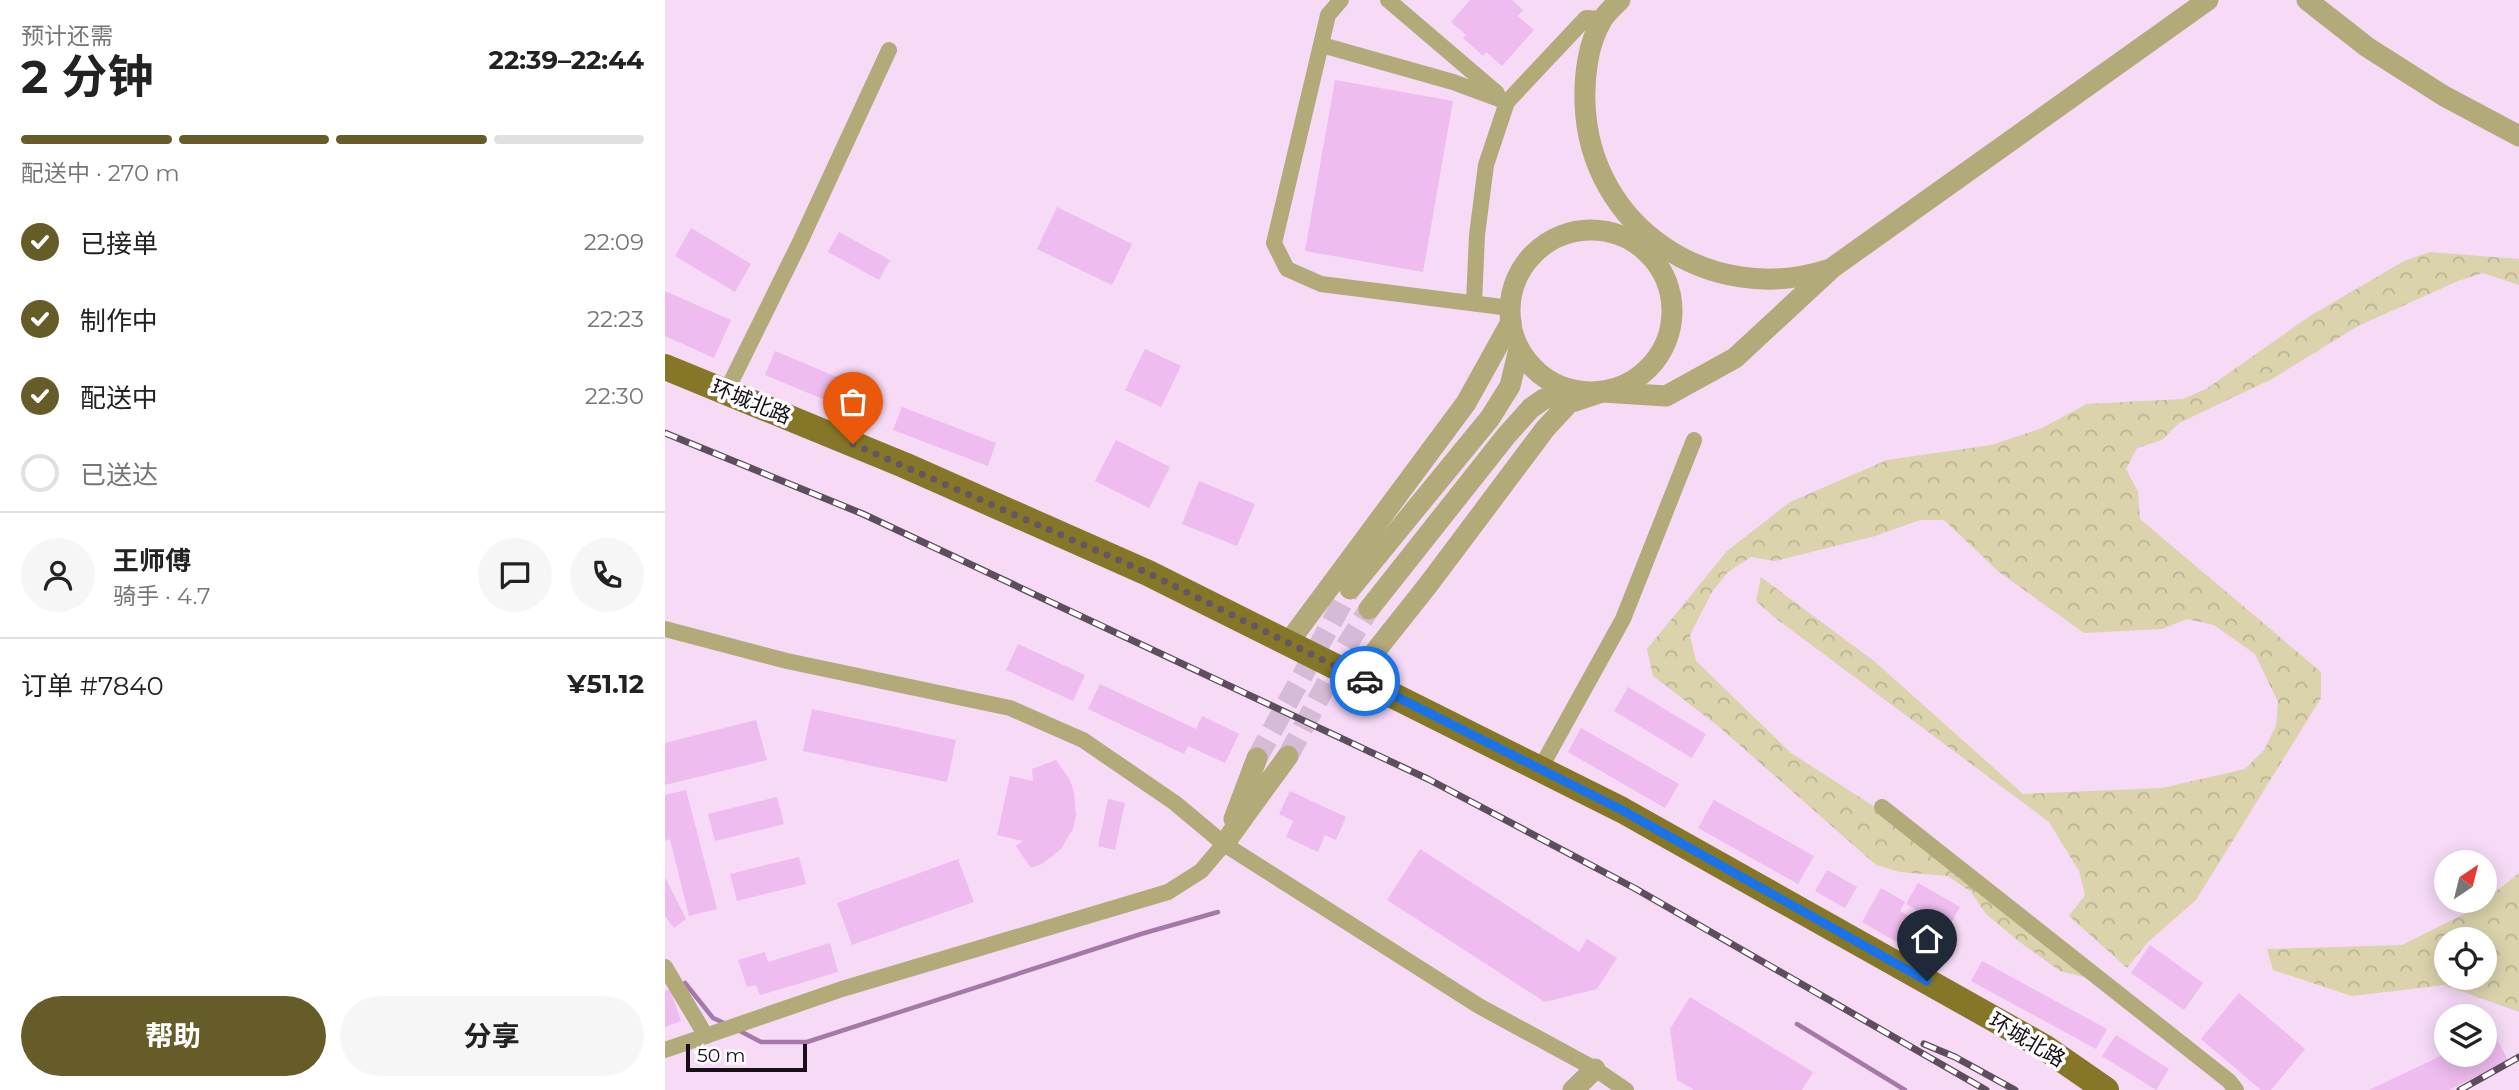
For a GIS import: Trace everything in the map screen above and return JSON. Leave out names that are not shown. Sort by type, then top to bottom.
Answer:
[{"type":"main road","name":"环城北路","points":[[665,367],[904,465],[1148,573],[1622,810],[2044,1047],[2106,1090]]},
{"type":"street","points":[[1341,0],[1328,15],[1275,243],[1287,269],[1321,284],[1474,303],[1510,315]]},
{"type":"street","points":[[1388,0],[1507,102]]},
{"type":"street","points":[[1620,0],[1602,19],[1592,46],[1586,74],[1585,112],[1596,160],[1619,204],[1654,240],[1696,265],[1744,278],[1774,280],[1832,268]]},
{"type":"street","points":[[1369,608],[1523,417],[1543,400],[1573,391],[1666,396],[1735,358],[1832,268],[2208,0]]},
{"type":"street","points":[[2307,0],[2367,47],[2444,96],[2519,136]]},
{"type":"street","points":[[1474,303],[1477,235],[1486,165],[1507,102],[1586,18],[1602,19]]},
{"type":"street","points":[[1322,45],[1453,82],[1507,102]]},
{"type":"street","points":[[726,392],[800,242],[889,50]]},
{"type":"street","points":[[1288,643],[1466,403],[1510,315],[1516,280],[1531,257],[1541,247],[1566,234],[1594,230],[1654,240]]},
{"type":"street","points":[[1608,232],[1635,243],[1646,252],[1663,274],[1668,287]]},
{"type":"street","points":[[1355,677],[1429,585],[1545,429],[1569,403],[1616,389],[1640,376],[1660,355],[1666,343],[1672,315],[1668,287],[1654,240]]},
{"type":"street","points":[[1510,315],[1519,349],[1536,371],[1548,380],[1573,391]]},
{"type":"street","points":[[1350,589],[1490,418],[1510,386],[1519,349]]},
{"type":"street","points":[[1540,769],[1623,619],[1693,440]]},
{"type":"street","points":[[665,629],[787,661],[1010,708],[1083,740],[1175,803],[1224,844],[1479,1006],[1595,1069],[1626,1090]]},
{"type":"street","points":[[665,1050],[842,989],[1168,892],[1201,871],[1288,756]]},
{"type":"street","points":[[1224,844],[1257,758]]},
{"type":"street","points":[[1882,807],[2229,1080],[2236,1090]]},
{"type":"street","points":[[665,967],[706,1037]]},
{"type":"street","points":[[1573,1090],[1595,1069]]},
{"type":"green space","points":[[2430,252],[2519,259],[2519,285],[2483,273],[2458,281],[2358,326],[2272,379],[2179,423],[2162,440],[2137,448],[2126,469],[2138,492],[2140,519],[2321,672],[2321,698],[2196,900],[2148,942],[2127,968],[2069,916],[2085,895],[2079,871],[2049,822],[1774,617],[1756,601],[1761,577],[1874,661],[2023,794],[2162,788],[2245,769],[2264,750],[2276,726],[2278,702],[2255,654],[2214,625],[2187,619],[2162,629],[2084,633],[1999,572],[1944,520],[1920,520],[1875,536],[1775,561],[1751,557],[1728,572],[1712,592],[1690,635],[1696,661],[1791,753],[1881,811],[2079,967],[2084,977],[2060,971],[2017,940],[1986,914],[1971,892],[1948,876],[1900,872],[1876,865],[1718,726],[1653,676],[1647,649],[1727,551],[1790,502],[1887,460],[1991,445],[2040,429],[2087,404],[2183,399],[2206,389],[2310,316],[2404,261]]},
{"type":"green space","points":[[2519,873],[2519,1012],[2458,990],[2497,990],[2497,927],[2438,927],[2464,914],[2497,914],[2497,891]]},
{"type":"green space","points":[[2434,929],[2434,986],[2352,996],[2273,970],[2267,949],[2402,945]]},
{"type":"building","points":[[1470,0],[1512,0],[1523,10],[1518,16],[1534,30],[1502,66],[1486,52],[1483,56],[1463,38],[1466,35],[1451,22]]},
{"type":"building","points":[[1335,80],[1453,101],[1423,272],[1305,251]]},
{"type":"building","points":[[1057,207],[1132,244],[1112,285],[1037,249]]},
{"type":"building","points":[[691,228],[751,264],[735,292],[675,256]]},
{"type":"building","points":[[839,232],[890,260],[879,280],[828,252]]},
{"type":"building","points":[[665,291],[731,320],[714,358],[665,336]]},
{"type":"building","points":[[1145,349],[1181,366],[1161,407],[1125,390]]},
{"type":"building","points":[[775,351],[868,390],[859,414],[765,375]]},
{"type":"building","points":[[902,407],[996,443],[988,466],[893,430]]},
{"type":"building","points":[[1116,440],[1170,467],[1149,508],[1095,481]]},
{"type":"building","points":[[1199,481],[1255,504],[1237,546],[1182,524]]},
{"type":"building","points":[[1018,644],[1085,675],[1073,701],[1006,670]]},
{"type":"building","points":[[1100,684],[1196,729],[1202,716],[1239,734],[1225,763],[1188,746],[1184,754],[1088,709]]},
{"type":"building","points":[[1628,687],[1706,734],[1692,758],[1614,711]]},
{"type":"building","points":[[812,709],[956,740],[947,782],[803,751]]},
{"type":"building","points":[[756,720],[767,760],[665,785],[665,743]]},
{"type":"building","points":[[1581,728],[1679,784],[1665,808],[1568,752]]},
{"type":"building","points":[[1056,760],[1070,780],[1074,792],[1076,816],[1073,829],[1061,849],[1042,864],[1031,868],[1016,846],[1023,841],[997,835],[1010,776],[1033,781],[1032,769]]},
{"type":"building","points":[[686,790],[717,909],[689,916],[670,839],[665,841],[665,795]]},
{"type":"building","points":[[1290,791],[1346,817],[1336,840],[1325,835],[1318,852],[1286,837],[1293,821],[1279,814]]},
{"type":"building","points":[[777,797],[784,824],[715,841],[708,814]]},
{"type":"building","points":[[1108,799],[1125,803],[1115,850],[1098,846]]},
{"type":"building","points":[[1714,800],[1814,856],[1798,884],[1698,828]]},
{"type":"building","points":[[1420,849],[1579,952],[1587,939],[1617,958],[1597,989],[1545,1002],[1387,900]]},
{"type":"building","points":[[799,857],[806,884],[737,901],[730,874]]},
{"type":"building","points":[[958,859],[974,902],[852,945],[837,903]]},
{"type":"building","points":[[1827,870],[1857,887],[1845,908],[1815,891]]},
{"type":"building","points":[[665,877],[686,919],[674,928],[665,916]]},
{"type":"building","points":[[1918,883],[1960,907],[1948,928],[1906,904]]},
{"type":"building","points":[[1881,888],[1905,902],[1900,911],[1941,933],[1926,959],[1862,922]]},
{"type":"building","points":[[830,943],[838,972],[760,995],[756,985],[747,987],[738,960],[765,952],[768,962]]},
{"type":"building","points":[[2150,945],[2203,983],[2184,1010],[2131,973]]},
{"type":"building","points":[[1982,961],[2107,1029],[2096,1049],[1971,981]]},
{"type":"building","points":[[670,989],[681,1021],[665,1027],[665,991]]},
{"type":"building","points":[[2239,993],[2305,1049],[2271,1090],[2261,1090],[2201,1039]]},
{"type":"building","points":[[1690,997],[1813,1072],[1802,1090],[1694,1090],[1677,1080],[1670,1029]]},
{"type":"building","points":[[2116,1035],[2169,1069],[2156,1090],[2102,1056]]},
{"type":"building","points":[[2497,1039],[2508,1061],[2497,1066]]},
{"type":"building","points":[[2434,1059],[2434,1067],[2496,1067],[2449,1090],[2369,1090]]},
{"type":"waterway","points":[[738,1030],[761,1042],[807,1042],[1141,934],[1218,912]]},
{"type":"waterway","points":[[685,983],[713,1018],[724,1023]]},
{"type":"waterway","points":[[1797,1024],[1905,1090]]},
{"type":"tunnel","points":[[1257,758],[1350,589]]},
{"type":"tunnel","points":[[1288,756],[1369,609]]},
{"type":"railway","points":[[665,433],[863,514],[1428,779],[1636,889],[1986,1090]]},
{"type":"railway","points":[[1924,1044],[1955,1057],[2015,1090]]},
{"type":"railway","points":[[2460,1090],[2519,1057]]},
{"type":"way so far","points":[[853,444],[1148,573],[1365,681]]},
{"type":"route","points":[[1365,681],[1622,810],[1927,981]]}]
